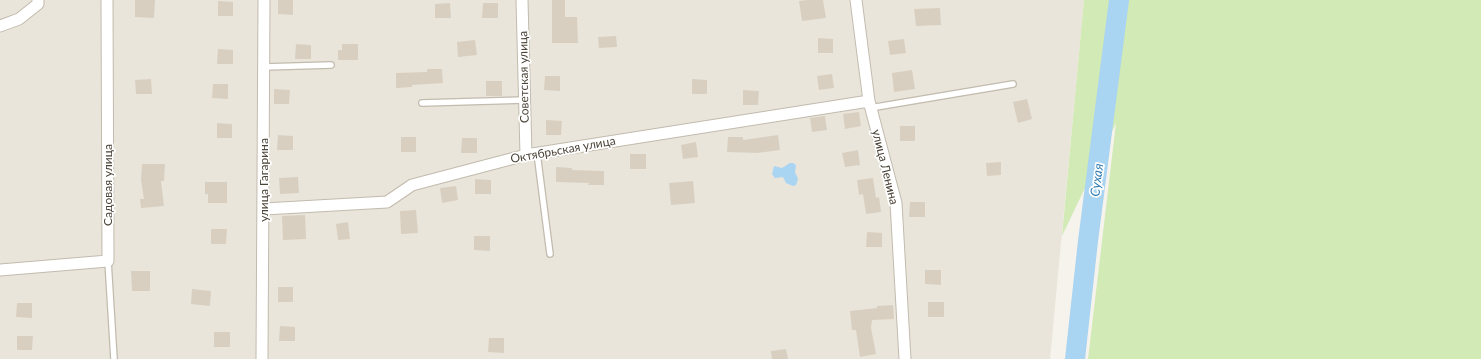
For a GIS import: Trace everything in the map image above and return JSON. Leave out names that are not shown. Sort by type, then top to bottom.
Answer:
[{"type":"street","points":[[0,26],[19,19],[38,4],[38,0]]},
{"type":"street","name":"Садовая улица","points":[[107,0],[108,261]]},
{"type":"street","name":"улица Гагарина","points":[[262,359],[264,0]]},
{"type":"street","name":"Советская улица","points":[[522,0],[524,100],[531,154]]},
{"type":"street","name":"улица Ленина","points":[[856,0],[869,104],[896,204],[905,359]]},
{"type":"street","name":"Октябрьская улица","points":[[264,209],[387,202],[412,185],[531,154],[869,104]]},
{"type":"street","points":[[0,270],[108,261]]},
{"type":"lane","points":[[264,67],[331,65]]},
{"type":"lane","points":[[869,104],[1013,84]]},
{"type":"lane","points":[[422,103],[524,100]]},
{"type":"lane","points":[[531,154],[550,254]]},
{"type":"lane","points":[[108,261],[114,359]]},
{"type":"shaded area","points":[[0,0],[1084,0],[1050,359],[0,359]]},
{"type":"green space","points":[[1084,0],[1481,0],[1481,359],[1088,359],[1116,123],[1062,236]]},
{"type":"water","points":[[790,163],[796,165],[795,172],[798,179],[796,185],[793,186],[786,183],[783,177],[775,178],[772,174],[774,166],[782,168]]},
{"type":"building","points":[[135,0],[155,0],[154,18],[135,17]]},
{"type":"building","points":[[278,0],[293,0],[293,15],[278,14]]},
{"type":"building","points":[[552,0],[565,0],[565,17],[577,17],[578,43],[552,43]]},
{"type":"building","points":[[823,0],[826,18],[802,21],[799,1]]},
{"type":"building","points":[[218,1],[233,2],[233,16],[218,16]]},
{"type":"building","points":[[450,3],[451,18],[435,18],[435,4]]},
{"type":"building","points":[[483,3],[498,3],[498,18],[482,18]]},
{"type":"building","points":[[940,8],[941,25],[916,26],[914,9]]},
{"type":"building","points":[[616,36],[617,47],[599,48],[598,37]]},
{"type":"building","points":[[818,38],[833,39],[833,53],[818,53]]},
{"type":"building","points":[[904,39],[906,53],[890,55],[888,41]]},
{"type":"building","points":[[475,40],[477,55],[458,57],[457,42]]},
{"type":"building","points":[[296,44],[311,45],[311,59],[295,59]]},
{"type":"building","points":[[342,44],[358,44],[358,60],[338,60],[338,50],[342,50]]},
{"type":"building","points":[[218,49],[233,50],[233,64],[217,64]]},
{"type":"building","points":[[427,69],[442,69],[443,83],[412,85],[412,87],[396,88],[396,73],[427,72]]},
{"type":"building","points":[[912,70],[915,89],[894,92],[892,73]]},
{"type":"building","points":[[832,74],[834,88],[819,90],[817,76]]},
{"type":"building","points":[[545,76],[560,76],[560,91],[544,90]]},
{"type":"building","points":[[151,79],[152,94],[136,94],[135,80]]},
{"type":"building","points":[[692,79],[707,80],[707,94],[692,94]]},
{"type":"building","points":[[486,81],[502,81],[502,96],[486,96]]},
{"type":"building","points":[[213,84],[228,84],[228,99],[212,98]]},
{"type":"building","points":[[274,89],[290,90],[289,104],[274,104]]},
{"type":"building","points":[[743,90],[759,91],[758,105],[743,105]]},
{"type":"building","points":[[1027,99],[1032,119],[1018,123],[1013,102]]},
{"type":"building","points":[[859,112],[861,126],[845,129],[843,114]]},
{"type":"building","points":[[825,116],[827,130],[812,132],[810,118]]},
{"type":"building","points":[[546,120],[562,121],[561,135],[546,135]]},
{"type":"building","points":[[217,123],[232,124],[232,138],[217,138]]},
{"type":"building","points":[[900,126],[915,126],[915,141],[900,141]]},
{"type":"building","points":[[278,135],[293,136],[293,150],[277,150]]},
{"type":"building","points":[[778,135],[780,150],[757,153],[727,152],[728,137],[743,137],[743,140]]},
{"type":"building","points":[[401,137],[416,137],[416,152],[401,152]]},
{"type":"building","points":[[462,138],[477,138],[477,153],[461,153]]},
{"type":"building","points":[[696,142],[698,157],[683,159],[681,145]]},
{"type":"building","points":[[858,150],[860,165],[845,167],[842,153]]},
{"type":"building","points":[[630,154],[646,154],[646,169],[630,169]]},
{"type":"building","points":[[1001,162],[1001,175],[987,176],[986,163]]},
{"type":"building","points":[[142,164],[165,164],[164,181],[161,181],[164,206],[141,208],[140,199],[144,199],[141,180]]},
{"type":"building","points":[[556,167],[572,168],[572,170],[604,171],[604,185],[556,182]]},
{"type":"building","points":[[298,177],[299,193],[280,194],[279,178]]},
{"type":"building","points":[[873,178],[876,198],[879,197],[881,212],[866,214],[863,194],[859,195],[857,180]]},
{"type":"building","points":[[475,179],[491,180],[491,194],[475,194]]},
{"type":"building","points":[[693,181],[695,203],[671,205],[669,183]]},
{"type":"building","points":[[205,182],[227,182],[227,203],[208,203],[208,194],[205,194]]},
{"type":"building","points":[[456,186],[458,200],[442,203],[440,188]]},
{"type":"building","points":[[910,202],[925,202],[925,217],[909,217]]},
{"type":"building","points":[[416,210],[418,233],[401,234],[400,211]]},
{"type":"building","points":[[305,215],[306,239],[283,240],[282,216]]},
{"type":"building","points":[[348,222],[350,239],[338,240],[336,224]]},
{"type":"building","points":[[211,229],[227,229],[226,244],[211,244]]},
{"type":"building","points":[[867,232],[882,233],[882,247],[866,247]]},
{"type":"building","points":[[474,236],[490,236],[490,251],[474,250]]},
{"type":"building","points":[[925,270],[941,270],[941,285],[925,284]]},
{"type":"building","points":[[131,271],[150,271],[150,291],[132,291]]},
{"type":"building","points":[[278,287],[293,287],[293,302],[278,302]]},
{"type":"building","points":[[192,289],[211,291],[210,306],[191,304]]},
{"type":"building","points":[[928,302],[944,302],[944,317],[928,317]]},
{"type":"building","points":[[17,303],[32,303],[32,318],[16,317]]},
{"type":"building","points":[[893,305],[894,319],[872,320],[871,328],[876,354],[860,357],[856,330],[852,330],[850,311],[877,308],[877,306]]},
{"type":"building","points":[[280,326],[295,327],[295,341],[279,341]]},
{"type":"building","points":[[214,332],[230,332],[230,347],[214,347]]},
{"type":"building","points":[[17,336],[33,336],[32,350],[17,350]]},
{"type":"building","points":[[489,338],[504,338],[504,353],[488,352]]},
{"type":"building","points":[[786,349],[788,359],[772,359],[771,351]]},
{"type":"waterway","name":"Сухая","points":[[1075,359],[1088,241],[1119,0]]}]
